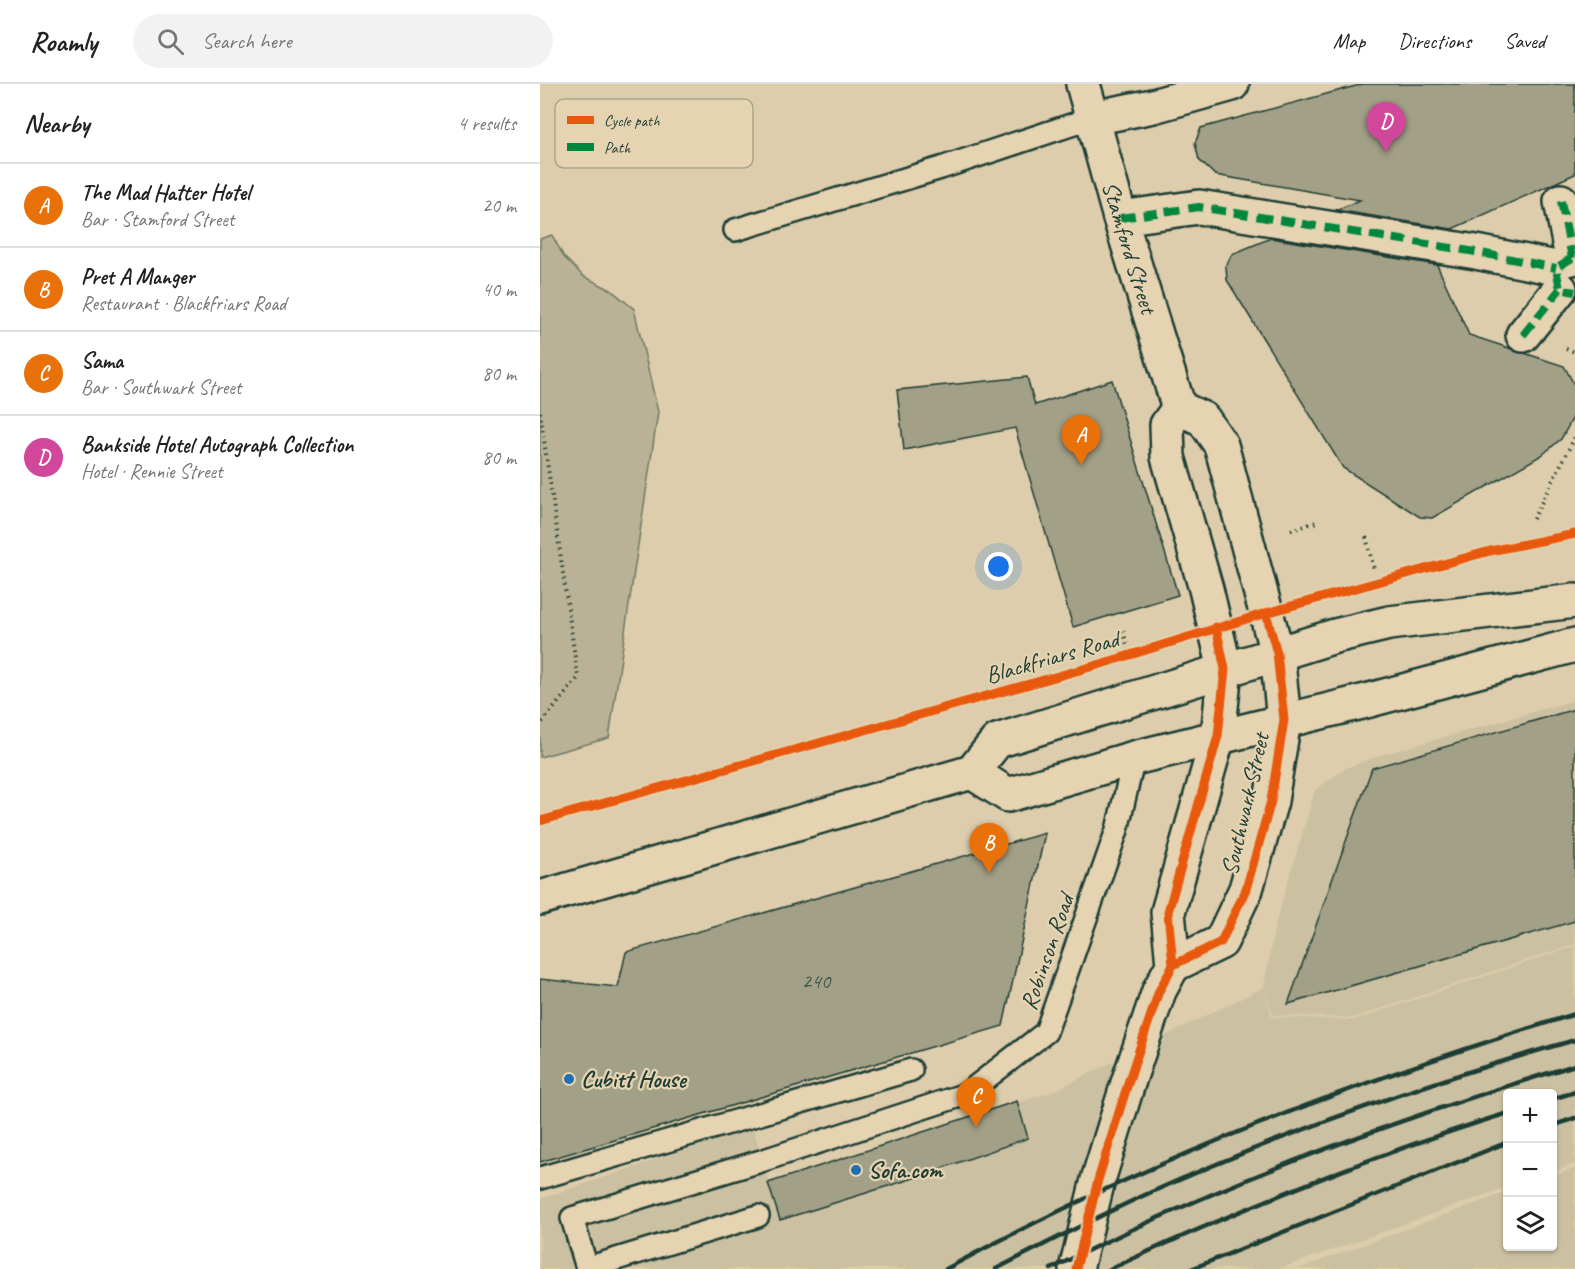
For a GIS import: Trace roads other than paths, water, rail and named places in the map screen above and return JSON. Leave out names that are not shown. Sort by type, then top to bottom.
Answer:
[{"type":"main road","name":"Stamford Street","points":[[1083,84],[1120,218],[1179,408]]},
{"type":"main road","points":[[1092,118],[1153,106],[1232,84]]},
{"type":"main road","points":[[1523,335],[1568,273],[1561,201]]},
{"type":"main road","points":[[1120,218],[1199,207],[1476,252],[1568,273]]},
{"type":"main road","points":[[1225,669],[1206,589],[1168,458],[1167,425],[1179,408],[1203,419],[1221,445],[1277,653]]},
{"type":"main road","points":[[540,898],[972,772],[997,741],[1277,653],[1389,623],[1575,601]]},
{"type":"main road","points":[[972,772],[1008,795],[1134,758],[1366,701],[1575,645]]},
{"type":"main road","name":"Southwark Street","points":[[1225,669],[1218,736],[1168,912],[1173,965],[1221,942],[1246,889],[1271,801],[1284,720],[1277,653]]},
{"type":"main road","points":[[1076,1269],[1098,1180],[1129,1080],[1159,991],[1173,965]]},
{"type":"lane","points":[[735,230],[941,168],[1092,118]]},
{"type":"lane","name":"Robinson Road","points":[[758,1216],[587,1269],[572,1218],[761,1161],[966,1094],[1046,1032],[1117,830],[1134,758]]},
{"type":"lane","points":[[540,1178],[911,1070]]},
{"type":"railway","points":[[946,1269],[1098,1193],[1254,1126],[1413,1067],[1575,1014]]},
{"type":"railway","points":[[996,1269],[1128,1203],[1199,1171],[1305,1129],[1412,1090],[1575,1040]]},
{"type":"railway","points":[[1051,1269],[1178,1209],[1308,1155],[1441,1108],[1575,1065]]},
{"type":"railway","points":[[1557,1097],[1575,1092]]},
{"type":"railway","points":[[1110,1269],[1306,1184],[1503,1115]]},
{"type":"railway","points":[[1557,1124],[1575,1118]]},
{"type":"railway","points":[[1191,1269],[1506,1143]]},
{"type":"place","name":"Bankside Hotel Autograph Collection","points":[[1386,152]]},
{"type":"place","name":"The Mad Hatter Hotel","points":[[1081,465]]},
{"type":"place","name":"Pret A Manger","points":[[989,873]]},
{"type":"place","name":"Cubitt House","points":[[569,1079]]},
{"type":"place","name":"Sama","points":[[976,1127]]},
{"type":"place","name":"Sofa.com","points":[[856,1170]]}]
